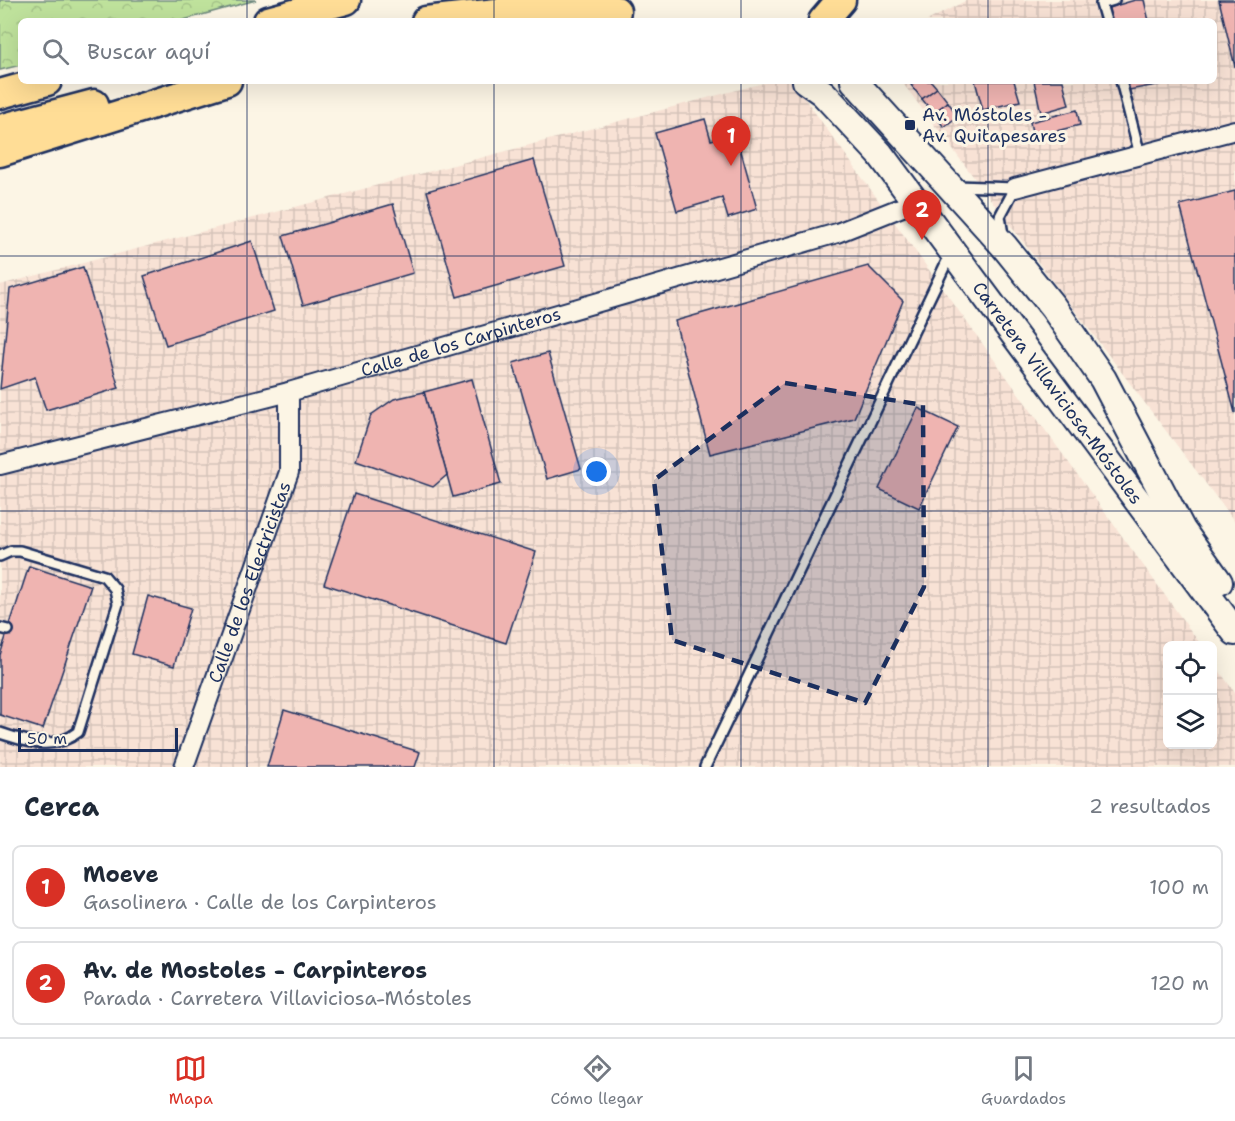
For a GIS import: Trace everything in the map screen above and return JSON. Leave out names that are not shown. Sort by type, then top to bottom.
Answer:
[{"type":"main road","points":[[279,18],[346,0]]},
{"type":"main road","points":[[452,18],[547,7],[617,11]]},
{"type":"main road","points":[[0,94],[36,84]]},
{"type":"main road","points":[[0,129],[168,84]]},
{"type":"main road","points":[[0,152],[217,84]]},
{"type":"main road","points":[[810,84],[823,93],[880,154]]},
{"type":"main road","points":[[853,84],[880,154]]},
{"type":"main road","points":[[855,84],[1004,246],[1053,307],[1103,379],[1182,530],[1235,604]]},
{"type":"main road","name":"Carretera Villaviciosa-Móstoles","points":[[880,154],[1235,632]]},
{"type":"street","points":[[1015,188],[1235,130]]},
{"type":"street","name":"Calle de los Carpinteros","points":[[0,465],[289,392],[837,233],[915,202]]},
{"type":"street","name":"Calle de los Electricistas","points":[[184,767],[289,472],[289,392]]},
{"type":"lane","points":[[1105,18],[1101,4],[1114,0]]},
{"type":"lane","points":[[1122,84],[1140,155]]},
{"type":"lane","points":[[950,186],[1015,188],[1000,216],[1004,246]]},
{"type":"lane","points":[[705,767],[952,252]]},
{"type":"lane","points":[[0,556],[21,550],[104,576],[115,588],[118,604],[78,732],[68,740],[48,744],[28,742],[0,733]]},
{"type":"highlighted area","points":[[785,383],[923,405],[924,587],[865,703],[672,640],[654,480]]},
{"type":"shaded area","points":[[967,0],[1235,0],[1235,522],[903,84],[1217,84],[1217,18],[933,18]]},
{"type":"shaded area","points":[[760,84],[794,84],[1198,641],[1163,641],[1163,749],[1217,749],[1217,668],[1235,693],[1235,767],[0,767],[0,285]]},
{"type":"green space","points":[[0,0],[256,0],[191,18],[18,18],[18,66],[0,70]]},
{"type":"building","points":[[1135,0],[1144,0],[1148,18],[1110,18],[1108,8]]},
{"type":"building","points":[[1219,0],[1235,0],[1235,67]]},
{"type":"building","points":[[934,84],[937,88],[922,99],[911,85]]},
{"type":"building","points":[[976,84],[1015,84],[1020,101],[983,110]]},
{"type":"building","points":[[1035,84],[1064,84],[1069,105],[1041,113]]},
{"type":"building","points":[[1128,84],[1162,84],[1129,90]]},
{"type":"building","points":[[937,88],[948,102],[933,113],[922,99]]},
{"type":"building","points":[[948,102],[958,116],[944,127],[933,113]]},
{"type":"building","points":[[1077,110],[1080,125],[1033,137],[1030,122]]},
{"type":"building","points":[[705,119],[711,140],[736,133],[757,209],[728,218],[722,198],[677,211],[655,133]]},
{"type":"building","points":[[534,160],[565,266],[457,297],[427,191]]},
{"type":"building","points":[[1235,191],[1235,413],[1180,205]]},
{"type":"building","points":[[393,204],[413,273],[303,305],[283,236]]},
{"type":"building","points":[[252,241],[274,311],[166,345],[144,276]]},
{"type":"building","points":[[868,266],[903,301],[854,418],[710,454],[675,321]]},
{"type":"building","points":[[83,267],[119,388],[46,410],[35,377],[0,389],[10,289]]},
{"type":"building","points":[[548,353],[581,469],[547,479],[513,363]]},
{"type":"building","points":[[472,379],[501,484],[453,497],[424,392]]},
{"type":"building","points":[[424,392],[447,475],[433,487],[356,460],[371,415],[394,399]]},
{"type":"building","points":[[918,408],[958,427],[919,508],[879,489]]},
{"type":"building","points":[[354,494],[536,552],[506,643],[324,584]]},
{"type":"building","points":[[29,566],[91,586],[43,729],[0,715],[0,655]]},
{"type":"building","points":[[148,596],[191,608],[174,666],[132,654]]},
{"type":"building","points":[[284,710],[420,752],[415,767],[267,767]]},
{"type":"place","name":"Av. Móstoles - Av. Quitapesares","points":[[910,125]]},
{"type":"place","name":"Moeve","points":[[731,166]]},
{"type":"place","name":"Av. de Mostoles - Carpinteros","points":[[922,240]]}]
